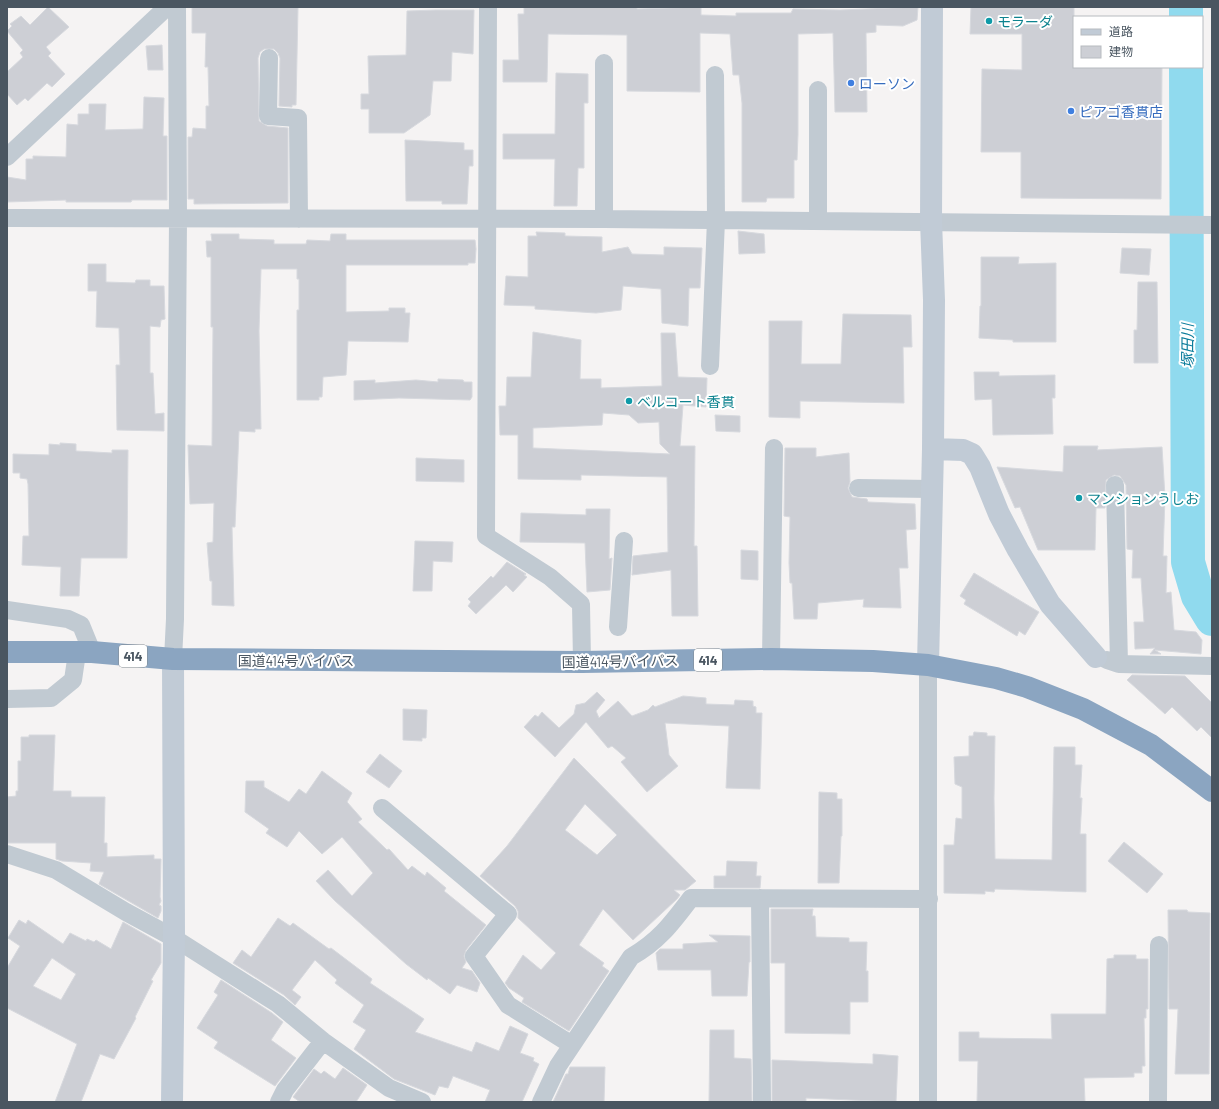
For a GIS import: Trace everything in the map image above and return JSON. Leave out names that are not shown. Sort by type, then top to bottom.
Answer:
[{"type":"highway","name":"国道414号バイパス","points":[[7,652],[85,653],[173,659],[582,662],[771,659],[873,661],[928,665],[996,678],[1027,687],[1083,709],[1151,745],[1212,791]]},
{"type":"street","points":[[7,157],[167,7]]},
{"type":"street","points":[[172,1102],[174,938],[173,659],[176,604],[178,219],[177,7]]},
{"type":"street","points":[[488,7],[486,218],[488,240],[486,536],[550,577],[581,604],[582,662]]},
{"type":"street","points":[[928,1102],[928,665],[933,449],[934,300],[931,221],[932,7]]},
{"type":"street","points":[[269,58],[268,116],[298,118],[299,219]]},
{"type":"street","points":[[604,63],[604,219]]},
{"type":"street","points":[[710,366],[716,220],[715,75]]},
{"type":"street","points":[[818,90],[818,221]]},
{"type":"street","points":[[7,218],[486,218],[931,221],[1170,226],[1210,225]]},
{"type":"street","points":[[771,659],[774,448]]},
{"type":"street","points":[[933,449],[963,450],[972,454],[980,467],[1000,514],[1018,550],[1050,604],[1096,657],[1119,664],[1212,666]]},
{"type":"street","points":[[1115,485],[1119,664]]},
{"type":"street","points":[[858,488],[932,489]]},
{"type":"street","points":[[618,627],[624,541]]},
{"type":"street","points":[[7,610],[68,619],[81,625],[85,653],[73,680],[51,698],[7,699]]},
{"type":"street","points":[[382,808],[508,914],[474,956],[508,1005],[572,1045]]},
{"type":"street","points":[[7,854],[56,870],[126,912],[174,938],[278,1004],[323,1041],[390,1088],[422,1102]]},
{"type":"street","points":[[541,1102],[558,1066],[631,957],[650,946],[668,928],[691,898],[929,899]]},
{"type":"street","points":[[760,898],[762,1102]]},
{"type":"street","points":[[1158,1102],[1159,945]]},
{"type":"street","points":[[279,1102],[285,1090],[323,1041]]},
{"type":"building","points":[[48,7],[69,27],[46,47],[51,53],[48,56],[65,74],[52,87],[47,83],[28,101],[25,98],[17,105],[7,94],[7,72],[23,57],[20,53],[23,50],[7,31],[12,26],[10,24],[21,16],[30,25]]},
{"type":"building","points":[[192,7],[298,7],[296,105],[292,105],[292,107],[279,106],[280,58],[278,53],[274,49],[264,49],[260,52],[258,58],[259,121],[267,126],[288,128],[288,203],[194,204],[194,199],[188,199],[188,137],[192,137],[193,128],[206,129],[206,106],[209,106],[208,67],[205,67],[206,33],[192,33]]},
{"type":"building","points":[[524,7],[637,7],[637,9],[701,7],[701,15],[736,16],[736,13],[791,13],[793,9],[840,10],[918,7],[917,20],[903,26],[876,25],[876,32],[866,33],[867,112],[835,112],[833,33],[798,34],[798,134],[797,160],[794,160],[794,198],[767,198],[766,202],[742,202],[742,103],[739,75],[733,75],[730,34],[700,33],[700,92],[627,91],[627,35],[548,34],[547,82],[503,82],[503,60],[519,60],[518,14],[524,14]]},
{"type":"building","name":"ピアゴ香貫店","points":[[971,7],[1074,7],[1073,68],[1162,68],[1161,199],[1021,198],[1021,152],[981,152],[982,69],[1022,70],[1022,34],[970,34]]},
{"type":"building","points":[[474,10],[473,54],[452,52],[451,81],[433,81],[430,115],[404,133],[369,133],[369,109],[361,109],[361,94],[369,94],[368,56],[406,55],[407,11]]},
{"type":"building","points":[[162,45],[163,70],[148,70],[146,46]]},
{"type":"building","points":[[556,73],[588,74],[588,103],[584,103],[584,168],[578,168],[577,206],[554,206],[555,159],[503,159],[503,134],[555,134]]},
{"type":"building","points":[[144,97],[164,98],[163,136],[167,136],[167,200],[132,200],[131,202],[66,202],[66,200],[7,202],[7,177],[26,180],[26,159],[33,159],[33,156],[66,157],[67,124],[78,125],[78,114],[89,114],[89,104],[106,104],[105,130],[143,129]]},
{"type":"building","points":[[405,140],[464,143],[464,150],[473,150],[473,166],[469,166],[467,204],[442,204],[442,201],[406,201]]},
{"type":"building","points":[[738,231],[764,234],[765,253],[739,254]]},
{"type":"building","points":[[536,232],[565,233],[565,236],[602,237],[602,252],[628,247],[632,254],[664,255],[664,247],[702,248],[700,288],[689,288],[688,326],[662,323],[661,289],[623,286],[621,310],[596,313],[535,309],[535,306],[504,305],[506,276],[528,277],[528,236],[537,236]]},
{"type":"building","points":[[211,234],[239,234],[239,239],[274,240],[274,244],[306,244],[307,240],[330,241],[331,234],[346,234],[346,240],[475,240],[476,249],[475,263],[468,263],[468,265],[346,265],[346,312],[389,311],[389,308],[405,308],[405,313],[410,313],[408,342],[348,341],[346,375],[323,377],[322,397],[319,397],[319,400],[297,400],[297,310],[299,310],[299,279],[297,279],[297,269],[261,269],[259,331],[261,429],[255,429],[255,432],[239,431],[235,527],[232,527],[234,606],[212,605],[212,581],[210,581],[207,543],[213,542],[214,503],[190,504],[188,445],[212,446],[213,327],[211,327],[211,257],[207,257],[206,241],[212,241]]},
{"type":"building","points":[[1122,248],[1151,249],[1149,275],[1120,273]]},
{"type":"building","points":[[981,257],[1019,257],[1018,264],[1056,263],[1056,342],[1013,342],[1013,340],[979,338],[981,306]]},
{"type":"building","points":[[88,264],[106,264],[106,282],[135,283],[136,280],[150,280],[150,286],[164,286],[165,319],[161,320],[160,327],[150,326],[150,373],[153,373],[155,414],[164,413],[164,431],[117,430],[116,365],[120,365],[119,328],[96,327],[97,291],[88,291]]},
{"type":"building","points":[[1138,282],[1157,282],[1158,363],[1134,363],[1134,330],[1137,330]]},
{"type":"building","points":[[843,314],[911,315],[912,347],[903,347],[904,403],[800,401],[800,418],[769,417],[769,321],[802,321],[801,364],[841,364]]},
{"type":"building","points":[[533,332],[581,340],[580,379],[601,379],[601,388],[662,386],[661,333],[675,333],[678,377],[707,378],[706,407],[683,405],[680,446],[695,446],[694,546],[697,546],[698,616],[672,616],[671,570],[632,575],[633,556],[668,552],[667,477],[581,475],[581,480],[518,479],[518,435],[500,435],[499,406],[506,406],[507,377],[531,377]],"holes":[[[603,413],[629,415],[638,423],[659,422],[660,444],[670,454],[533,448],[533,428],[602,425]]]},
{"type":"building","points":[[974,372],[999,372],[999,376],[1055,375],[1055,398],[1052,398],[1053,434],[993,435],[992,399],[975,400]]},
{"type":"building","points":[[438,379],[463,380],[464,382],[472,382],[472,397],[470,400],[399,398],[354,400],[354,381],[375,380],[375,383],[416,380],[438,382]]},
{"type":"building","points":[[715,415],[740,416],[740,432],[716,431]]},
{"type":"building","points":[[60,443],[76,444],[76,451],[112,453],[112,450],[128,450],[127,558],[81,558],[79,596],[60,596],[61,567],[22,565],[23,536],[29,536],[28,484],[27,479],[20,478],[20,473],[13,473],[13,454],[49,455],[49,444],[60,445]]},
{"type":"building","points":[[1064,446],[1098,446],[1097,450],[1162,447],[1165,497],[1163,556],[1167,556],[1166,593],[1171,592],[1174,630],[1196,632],[1202,640],[1201,654],[1155,650],[1161,654],[1150,654],[1155,648],[1135,649],[1134,622],[1144,622],[1141,578],[1132,578],[1133,550],[1127,549],[1126,485],[1120,476],[1114,475],[1106,480],[1105,508],[1096,508],[1095,550],[1038,550],[1020,507],[1015,508],[997,467],[1063,472]]},
{"type":"building","points":[[785,448],[816,448],[816,457],[849,453],[850,482],[848,488],[852,497],[867,499],[868,502],[915,504],[916,529],[906,530],[908,568],[899,568],[901,608],[863,607],[864,599],[818,603],[817,619],[794,619],[792,583],[790,583],[789,563],[790,517],[784,516]]},
{"type":"building","points":[[416,458],[464,460],[464,482],[416,481]]},
{"type":"building","points":[[586,509],[610,509],[609,559],[612,558],[610,590],[587,592],[585,543],[520,542],[521,513],[586,515]]},
{"type":"building","points":[[415,541],[453,542],[452,562],[433,561],[432,591],[413,591]]},
{"type":"building","points":[[741,550],[758,551],[758,580],[741,579]]},
{"type":"building","points":[[507,562],[526,574],[524,575],[527,577],[513,592],[506,585],[476,614],[468,606],[471,602],[468,599],[491,576],[493,578]]},
{"type":"building","points":[[974,573],[1039,612],[1025,635],[1019,631],[1017,636],[964,604],[966,600],[960,596]]},
{"type":"building","points":[[1132,675],[1185,676],[1212,703],[1212,738],[1201,727],[1197,731],[1172,707],[1165,714],[1127,680]]},
{"type":"building","points":[[597,692],[605,700],[596,711],[599,718],[618,701],[632,716],[648,710],[653,705],[655,707],[683,696],[706,698],[706,704],[734,705],[735,700],[753,701],[753,706],[756,707],[756,713],[762,713],[760,789],[726,788],[729,726],[665,723],[669,755],[678,766],[647,792],[621,762],[626,758],[612,746],[608,748],[586,722],[555,757],[524,727],[535,715],[538,717],[542,712],[559,728],[574,714],[576,705],[585,703]]},
{"type":"building","points":[[403,709],[427,710],[426,738],[422,738],[422,741],[403,740]]},
{"type":"building","points":[[974,732],[987,733],[987,736],[995,736],[995,859],[1052,860],[1054,747],[1075,747],[1075,765],[1082,765],[1080,834],[1086,834],[1086,892],[995,889],[994,892],[985,891],[985,894],[944,893],[944,845],[954,845],[956,818],[962,819],[962,787],[955,784],[954,757],[969,756],[969,736],[973,736]]},
{"type":"building","points":[[29,735],[55,735],[53,791],[71,791],[71,797],[105,797],[104,843],[107,843],[107,857],[154,855],[154,859],[161,859],[161,901],[159,905],[161,906],[161,911],[158,918],[99,884],[104,872],[90,871],[91,863],[62,861],[56,859],[56,843],[7,843],[7,797],[16,796],[16,791],[18,791],[18,761],[21,761],[21,737],[29,737]]},
{"type":"building","points":[[380,754],[402,771],[389,788],[366,772]]},
{"type":"building","points":[[574,758],[696,881],[685,890],[674,890],[680,895],[677,899],[633,940],[603,909],[579,945],[604,963],[602,966],[609,971],[569,1031],[522,1002],[524,998],[509,988],[505,983],[523,955],[541,970],[556,953],[518,918],[518,911],[515,906],[480,876],[507,846]],"holes":[[[585,804],[617,835],[597,855],[565,830]]]},
{"type":"building","points":[[322,771],[352,793],[347,802],[362,819],[358,822],[387,850],[389,849],[408,870],[412,866],[425,876],[427,872],[446,888],[444,891],[486,925],[466,950],[464,956],[466,962],[462,968],[472,971],[480,983],[477,992],[457,985],[450,994],[428,978],[427,980],[406,964],[335,901],[316,881],[328,870],[352,896],[373,873],[342,837],[322,854],[299,831],[287,847],[266,833],[269,829],[245,812],[246,781],[264,781],[264,787],[289,802],[299,789],[306,794]]},
{"type":"building","points":[[819,792],[837,793],[837,799],[842,799],[842,836],[839,883],[818,883]]},
{"type":"building","points":[[1124,842],[1163,874],[1147,893],[1108,861]]},
{"type":"building","points":[[727,861],[757,862],[756,876],[761,876],[760,888],[714,888],[714,876],[726,876]]},
{"type":"building","points":[[771,909],[813,909],[812,916],[815,916],[816,937],[849,938],[849,942],[867,942],[866,971],[868,971],[868,1002],[850,1002],[850,1034],[785,1033],[785,963],[771,963]]},
{"type":"building","points":[[1168,910],[1187,910],[1188,912],[1210,913],[1209,1074],[1175,1074],[1178,1009],[1169,1009]]},
{"type":"building","points":[[278,918],[290,926],[293,923],[329,949],[331,948],[372,979],[370,983],[424,1019],[415,1032],[472,1052],[476,1042],[499,1051],[510,1026],[528,1034],[520,1053],[534,1058],[533,1061],[539,1064],[522,1102],[485,1102],[490,1090],[453,1076],[448,1088],[439,1086],[435,1095],[394,1079],[354,1049],[366,1030],[353,1022],[364,1005],[335,983],[337,980],[315,960],[292,990],[301,997],[295,1005],[284,995],[233,963],[242,950],[251,957]]},
{"type":"building","points":[[19,920],[26,924],[28,920],[63,944],[70,933],[86,941],[87,939],[94,942],[96,940],[111,949],[123,922],[161,944],[161,963],[151,980],[153,981],[135,1017],[136,1018],[114,1059],[100,1054],[81,1102],[55,1102],[77,1044],[7,1008],[7,968],[20,946],[8,938]],"holes":[[[52,958],[76,974],[61,1000],[33,986]]]},
{"type":"building","points":[[709,935],[750,936],[750,962],[747,996],[712,996],[711,970],[658,970],[656,953],[660,949],[683,949],[683,944],[718,942]]},
{"type":"building","points":[[1114,955],[1136,955],[1136,959],[1148,959],[1148,1009],[1146,1009],[1146,1018],[1144,1018],[1145,1066],[1142,1066],[1142,1073],[1134,1073],[1134,1077],[1084,1078],[1085,1102],[977,1102],[978,1061],[959,1061],[959,1032],[979,1032],[979,1038],[1052,1039],[1051,1014],[1106,1014],[1107,959],[1114,958]]},
{"type":"building","points":[[221,980],[272,1013],[283,1022],[271,1040],[296,1058],[275,1086],[214,1048],[218,1042],[197,1028],[218,995],[214,992]]},
{"type":"building","points":[[710,1030],[734,1030],[734,1058],[751,1059],[752,1102],[709,1102]]},
{"type":"building","points":[[873,1054],[898,1056],[896,1102],[806,1098],[806,1102],[772,1102],[772,1060],[873,1064]]},
{"type":"building","points":[[570,1067],[605,1067],[604,1102],[553,1102],[566,1074],[568,1074]]},
{"type":"building","points":[[343,1068],[367,1085],[356,1102],[300,1102],[293,1097],[314,1069],[321,1074],[324,1071],[335,1079]]},
{"type":"waterway","name":"塚田川","points":[[1186,7],[1186,16]]},
{"type":"waterway","name":"塚田川","points":[[1186,68],[1188,562],[1198,596],[1212,619]]},
{"type":"place","name":"モラーダ","points":[[989,21]]},
{"type":"place","name":"ローソン","points":[[851,83]]},
{"type":"place","name":"ピアゴ香貫店","points":[[1071,111]]},
{"type":"place","name":"ベルコート香貫","points":[[629,401]]},
{"type":"place","name":"マンションうしお","points":[[1079,498]]}]
